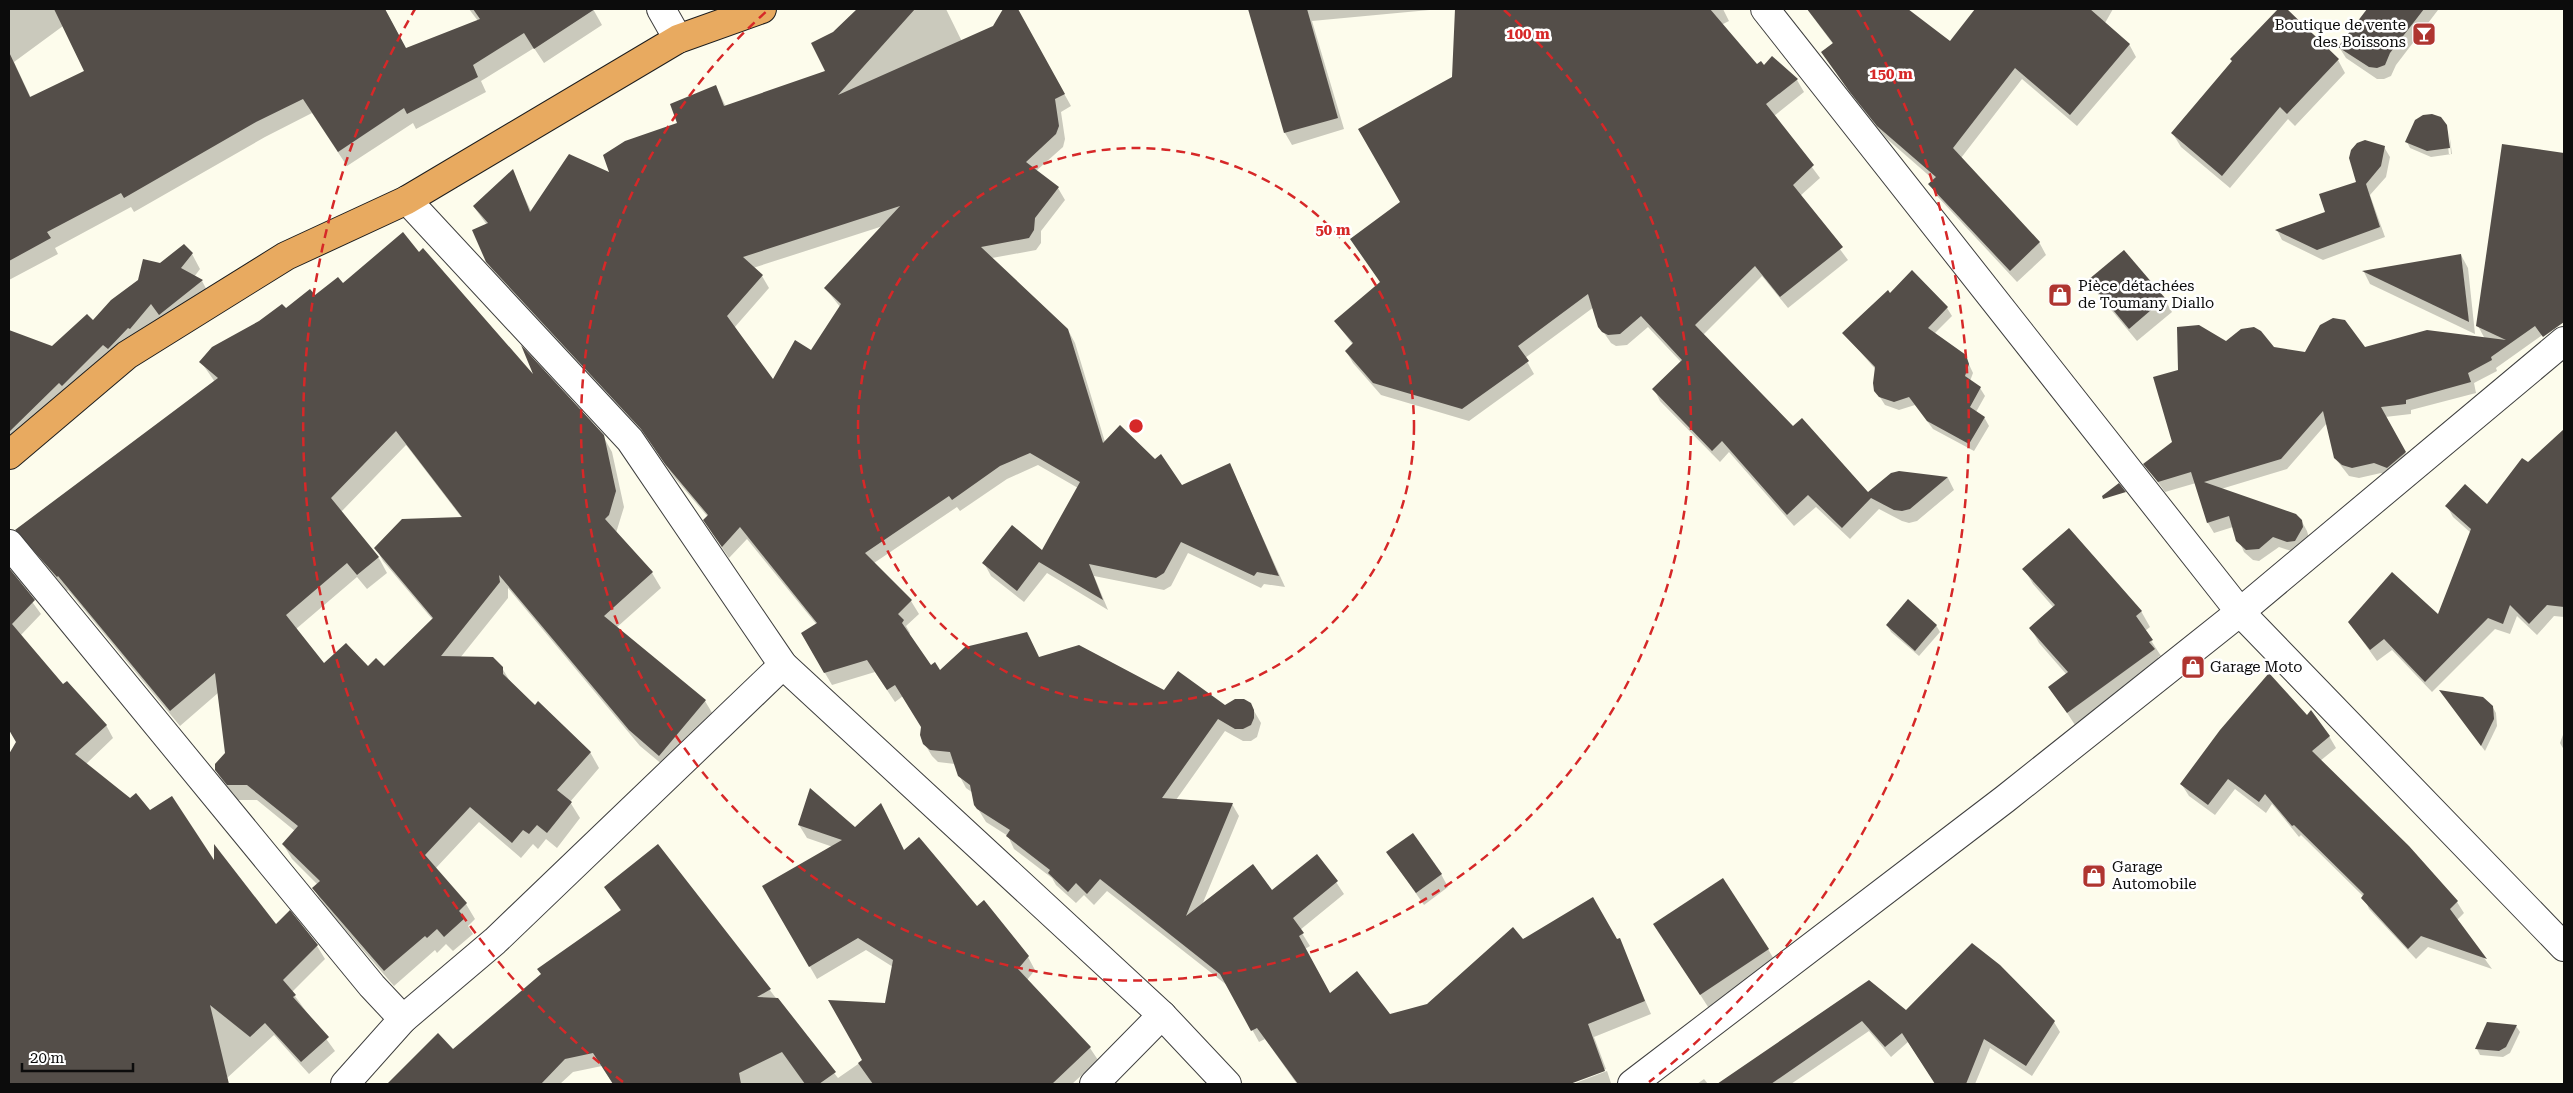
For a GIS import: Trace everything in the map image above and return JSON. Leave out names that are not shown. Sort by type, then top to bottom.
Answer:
[{"type":"highway","points":[[9,455],[127,355],[286,256],[406,200],[678,39],[762,9]]},
{"type":"street","points":[[661,9],[678,39]]},
{"type":"street","points":[[1765,9],[2240,612],[2564,947]]},
{"type":"street","points":[[406,200],[630,440],[783,665],[1162,1014],[1226,1084]]},
{"type":"street","points":[[1632,1084],[2005,799],[2240,612],[2564,341]]},
{"type":"street","points":[[9,544],[372,986],[403,1019]]},
{"type":"street","points":[[345,1084],[403,1019],[495,941],[783,665]]},
{"type":"street","points":[[1094,1084],[1162,1014]]},
{"type":"building","points":[[54,9],[385,9],[406,48],[480,19],[473,9],[595,9],[534,49],[524,33],[473,65],[478,77],[407,114],[404,108],[338,152],[303,99],[256,122],[124,198],[121,193],[47,232],[51,238],[9,261],[9,52],[30,97],[84,71]]},
{"type":"building","points":[[857,9],[915,9],[838,95],[993,26],[1003,9],[1018,9],[1065,94],[1055,99],[1059,126],[1056,134],[1026,162],[1059,187],[1035,218],[1034,230],[1029,238],[981,247],[1068,329],[1103,443],[1120,425],[1155,459],[1161,454],[1182,485],[1230,463],[1279,576],[1257,572],[1254,576],[1181,542],[1164,573],[1156,578],[1089,564],[1103,600],[1039,562],[1017,591],[982,563],[1012,525],[1042,550],[1080,482],[1030,453],[1000,466],[952,500],[949,496],[865,553],[912,600],[898,614],[904,620],[902,623],[931,665],[935,662],[940,670],[965,647],[1027,632],[1039,657],[1079,645],[1164,690],[1178,671],[1225,705],[1235,699],[1244,699],[1251,703],[1254,710],[1254,718],[1251,725],[1243,729],[1235,729],[1218,719],[1162,798],[1233,803],[1186,916],[1253,864],[1272,890],[1317,854],[1338,881],[1293,918],[1304,933],[1299,936],[1330,993],[1357,971],[1390,1014],[1427,1004],[1513,927],[1523,939],[1593,897],[1617,939],[1620,938],[1645,1001],[1588,1024],[1605,1071],[1570,1084],[1298,1084],[1257,1028],[1251,1031],[1220,974],[1100,879],[1087,894],[1076,883],[1068,892],[1048,873],[1050,870],[1006,836],[1010,830],[977,809],[974,805],[970,785],[958,776],[950,752],[930,750],[923,744],[920,735],[921,727],[895,685],[887,690],[867,660],[824,673],[801,633],[817,623],[740,527],[722,547],[703,520],[708,515],[665,464],[641,429],[486,262],[472,230],[488,223],[473,206],[513,169],[530,212],[569,154],[609,172],[603,155],[625,141],[677,123],[670,104],[716,85],[724,106],[825,71],[811,43],[833,32]],"holes":[[[900,206],[824,288],[841,304],[811,350],[795,340],[773,379],[727,316],[763,275],[743,257]]]},
{"type":"building","points":[[1248,9],[1307,9],[1338,118],[1284,133]]},
{"type":"building","points":[[1455,9],[1710,9],[1757,64],[1761,61],[1764,65],[1772,56],[1798,79],[1766,104],[1814,165],[1793,185],[1843,247],[1780,297],[1755,266],[1695,325],[1793,426],[1802,418],[1868,492],[1891,473],[1899,471],[1948,477],[1910,509],[1894,510],[1871,498],[1842,528],[1808,495],[1787,515],[1722,441],[1712,451],[1652,389],[1682,360],[1641,316],[1620,334],[1608,335],[1602,332],[1598,327],[1588,294],[1518,346],[1529,361],[1462,409],[1373,383],[1345,351],[1353,343],[1334,321],[1380,282],[1350,239],[1400,202],[1358,129],[1452,77]]},
{"type":"building","points":[[1807,9],[1908,9],[1950,41],[1975,9],[2090,9],[2130,44],[2070,115],[2015,68],[1953,148],[2040,242],[2010,271],[1928,184],[1936,177],[1877,126],[1849,91],[1821,52],[1833,43]]},
{"type":"building","points":[[2278,9],[2287,9],[2339,59],[2287,114],[2280,107],[2222,176],[2171,133],[2232,61],[2230,59]]},
{"type":"building","points":[[2367,9],[2424,9],[2390,53],[2385,65],[2377,68],[2369,67],[2338,47]]},
{"type":"building","points":[[2432,114],[2441,117],[2447,125],[2450,148],[2427,151],[2405,142],[2415,120],[2423,115]]},
{"type":"building","points":[[2365,140],[2385,146],[2381,166],[2366,184],[2380,227],[2317,250],[2275,230],[2325,212],[2319,194],[2356,182],[2349,158],[2351,150],[2357,143]]},
{"type":"building","points":[[2502,144],[2564,153],[2564,322],[2543,337],[2535,326],[2491,357],[2492,360],[2468,373],[2471,382],[2406,400],[2406,404],[2381,407],[2406,452],[2387,468],[2374,463],[2352,468],[2342,465],[2334,458],[2323,411],[2281,459],[2204,482],[2296,514],[2302,520],[2303,527],[2295,541],[2287,542],[2273,537],[2259,549],[2246,550],[2236,541],[2229,516],[2207,523],[2191,472],[2158,482],[2143,464],[2172,442],[2153,377],[2178,370],[2177,327],[2199,325],[2226,341],[2241,329],[2254,327],[2261,331],[2274,347],[2305,352],[2320,325],[2333,318],[2345,320],[2365,347],[2427,330],[2506,340],[2476,326]]},
{"type":"building","points":[[403,232],[419,252],[423,248],[533,374],[521,345],[604,435],[616,491],[609,515],[605,519],[653,572],[604,616],[706,700],[659,756],[629,730],[499,575],[500,582],[441,656],[493,657],[503,667],[503,674],[535,705],[538,701],[591,752],[557,790],[572,802],[547,833],[537,825],[529,834],[523,830],[512,843],[470,807],[425,855],[467,903],[459,911],[465,918],[444,937],[437,929],[427,938],[425,936],[384,971],[312,888],[320,881],[282,844],[298,826],[247,785],[227,785],[215,770],[215,764],[225,753],[215,673],[170,711],[58,576],[15,530],[218,378],[199,362],[212,347],[259,321],[282,304],[286,308],[310,289],[315,295],[338,277],[343,283]],"holes":[[[396,431],[462,517],[402,519],[374,548],[433,618],[384,666],[376,658],[368,666],[346,643],[324,663],[286,615],[347,563],[357,575],[379,557],[331,498]]]},
{"type":"building","points":[[184,244],[193,253],[181,268],[203,280],[159,315],[151,304],[130,329],[128,328],[108,349],[103,345],[62,386],[59,383],[9,432],[9,330],[52,346],[87,314],[93,320],[111,300],[138,280],[143,259],[160,263]]},
{"type":"building","points":[[2124,250],[2165,298],[2129,329],[2088,280]]},
{"type":"building","points":[[2461,254],[2469,322],[2362,271]]},
{"type":"building","points":[[1912,270],[1948,307],[1928,328],[1966,355],[1969,364],[1965,376],[1981,387],[1970,407],[1985,417],[1969,444],[1927,421],[1909,397],[1894,402],[1879,397],[1874,391],[1875,367],[1842,333],[1888,290],[1890,293]]},
{"type":"building","points":[[2564,429],[2564,607],[2547,605],[2529,624],[2510,605],[2503,624],[2488,618],[2425,682],[2384,639],[2370,650],[2348,622],[2392,572],[2438,614],[2471,529],[2445,506],[2465,484],[2487,504],[2522,458],[2528,462]]},
{"type":"building","points":[[2119,483],[2126,492],[2103,499],[2102,496]]},
{"type":"building","points":[[2069,528],[2142,611],[2136,616],[2153,640],[2149,642],[2155,649],[2067,713],[2048,687],[2068,672],[2029,628],[2055,605],[2022,569]]},
{"type":"building","points":[[9,568],[35,600],[12,624],[63,684],[67,681],[107,725],[75,754],[130,798],[136,793],[150,810],[172,796],[214,860],[214,844],[276,924],[290,910],[318,945],[283,980],[296,995],[293,997],[329,1037],[301,1062],[265,1023],[250,1037],[210,1005],[229,1084],[9,1084],[9,754],[16,742],[9,730]]},
{"type":"building","points":[[1908,599],[1937,625],[1915,651],[1886,625]]},
{"type":"building","points":[[2269,673],[2307,715],[2311,710],[2330,736],[2312,751],[2409,846],[2458,901],[2450,909],[2487,959],[2421,936],[2408,949],[2361,898],[2364,894],[2294,825],[2292,826],[2265,794],[2259,802],[2228,779],[2208,805],[2180,784],[2220,730]]},
{"type":"building","points":[[2439,690],[2483,697],[2493,706],[2494,719],[2481,746]]},
{"type":"building","points":[[810,788],[855,827],[881,803],[904,850],[919,837],[977,906],[984,900],[1029,956],[1018,969],[1091,1047],[1052,1084],[873,1084],[858,1063],[862,1060],[828,1000],[885,1003],[893,960],[858,938],[809,967],[762,886],[842,840],[798,825]]},
{"type":"building","points":[[1413,833],[1442,874],[1416,893],[1386,852]]},
{"type":"building","points":[[658,844],[771,989],[757,997],[778,998],[836,1072],[819,1084],[805,1084],[782,1052],[739,1073],[741,1084],[613,1084],[593,1053],[565,1059],[541,1084],[387,1084],[438,1033],[453,1049],[541,974],[537,969],[621,910],[604,887]]},
{"type":"building","points":[[1723,878],[1769,949],[1700,995],[1653,924]]},
{"type":"building","points":[[1972,943],[2000,965],[2055,1021],[2026,1066],[1984,1039],[1966,1084],[1935,1084],[1902,1033],[1885,1047],[1862,1021],[1771,1084],[1717,1084],[1869,980],[1906,1010]]},
{"type":"building","points":[[2487,1022],[2517,1025],[2506,1047],[2499,1051],[2475,1049]]},
{"type":"place","name":"Boutique de vente des Boissons","points":[[2424,34]]},
{"type":"place","name":"Pièce détachées de Toumany Diallo","points":[[2060,295]]},
{"type":"place","name":"Garage Moto","points":[[2193,667]]},
{"type":"place","name":"Garage Automobile","points":[[2094,876]]}]
